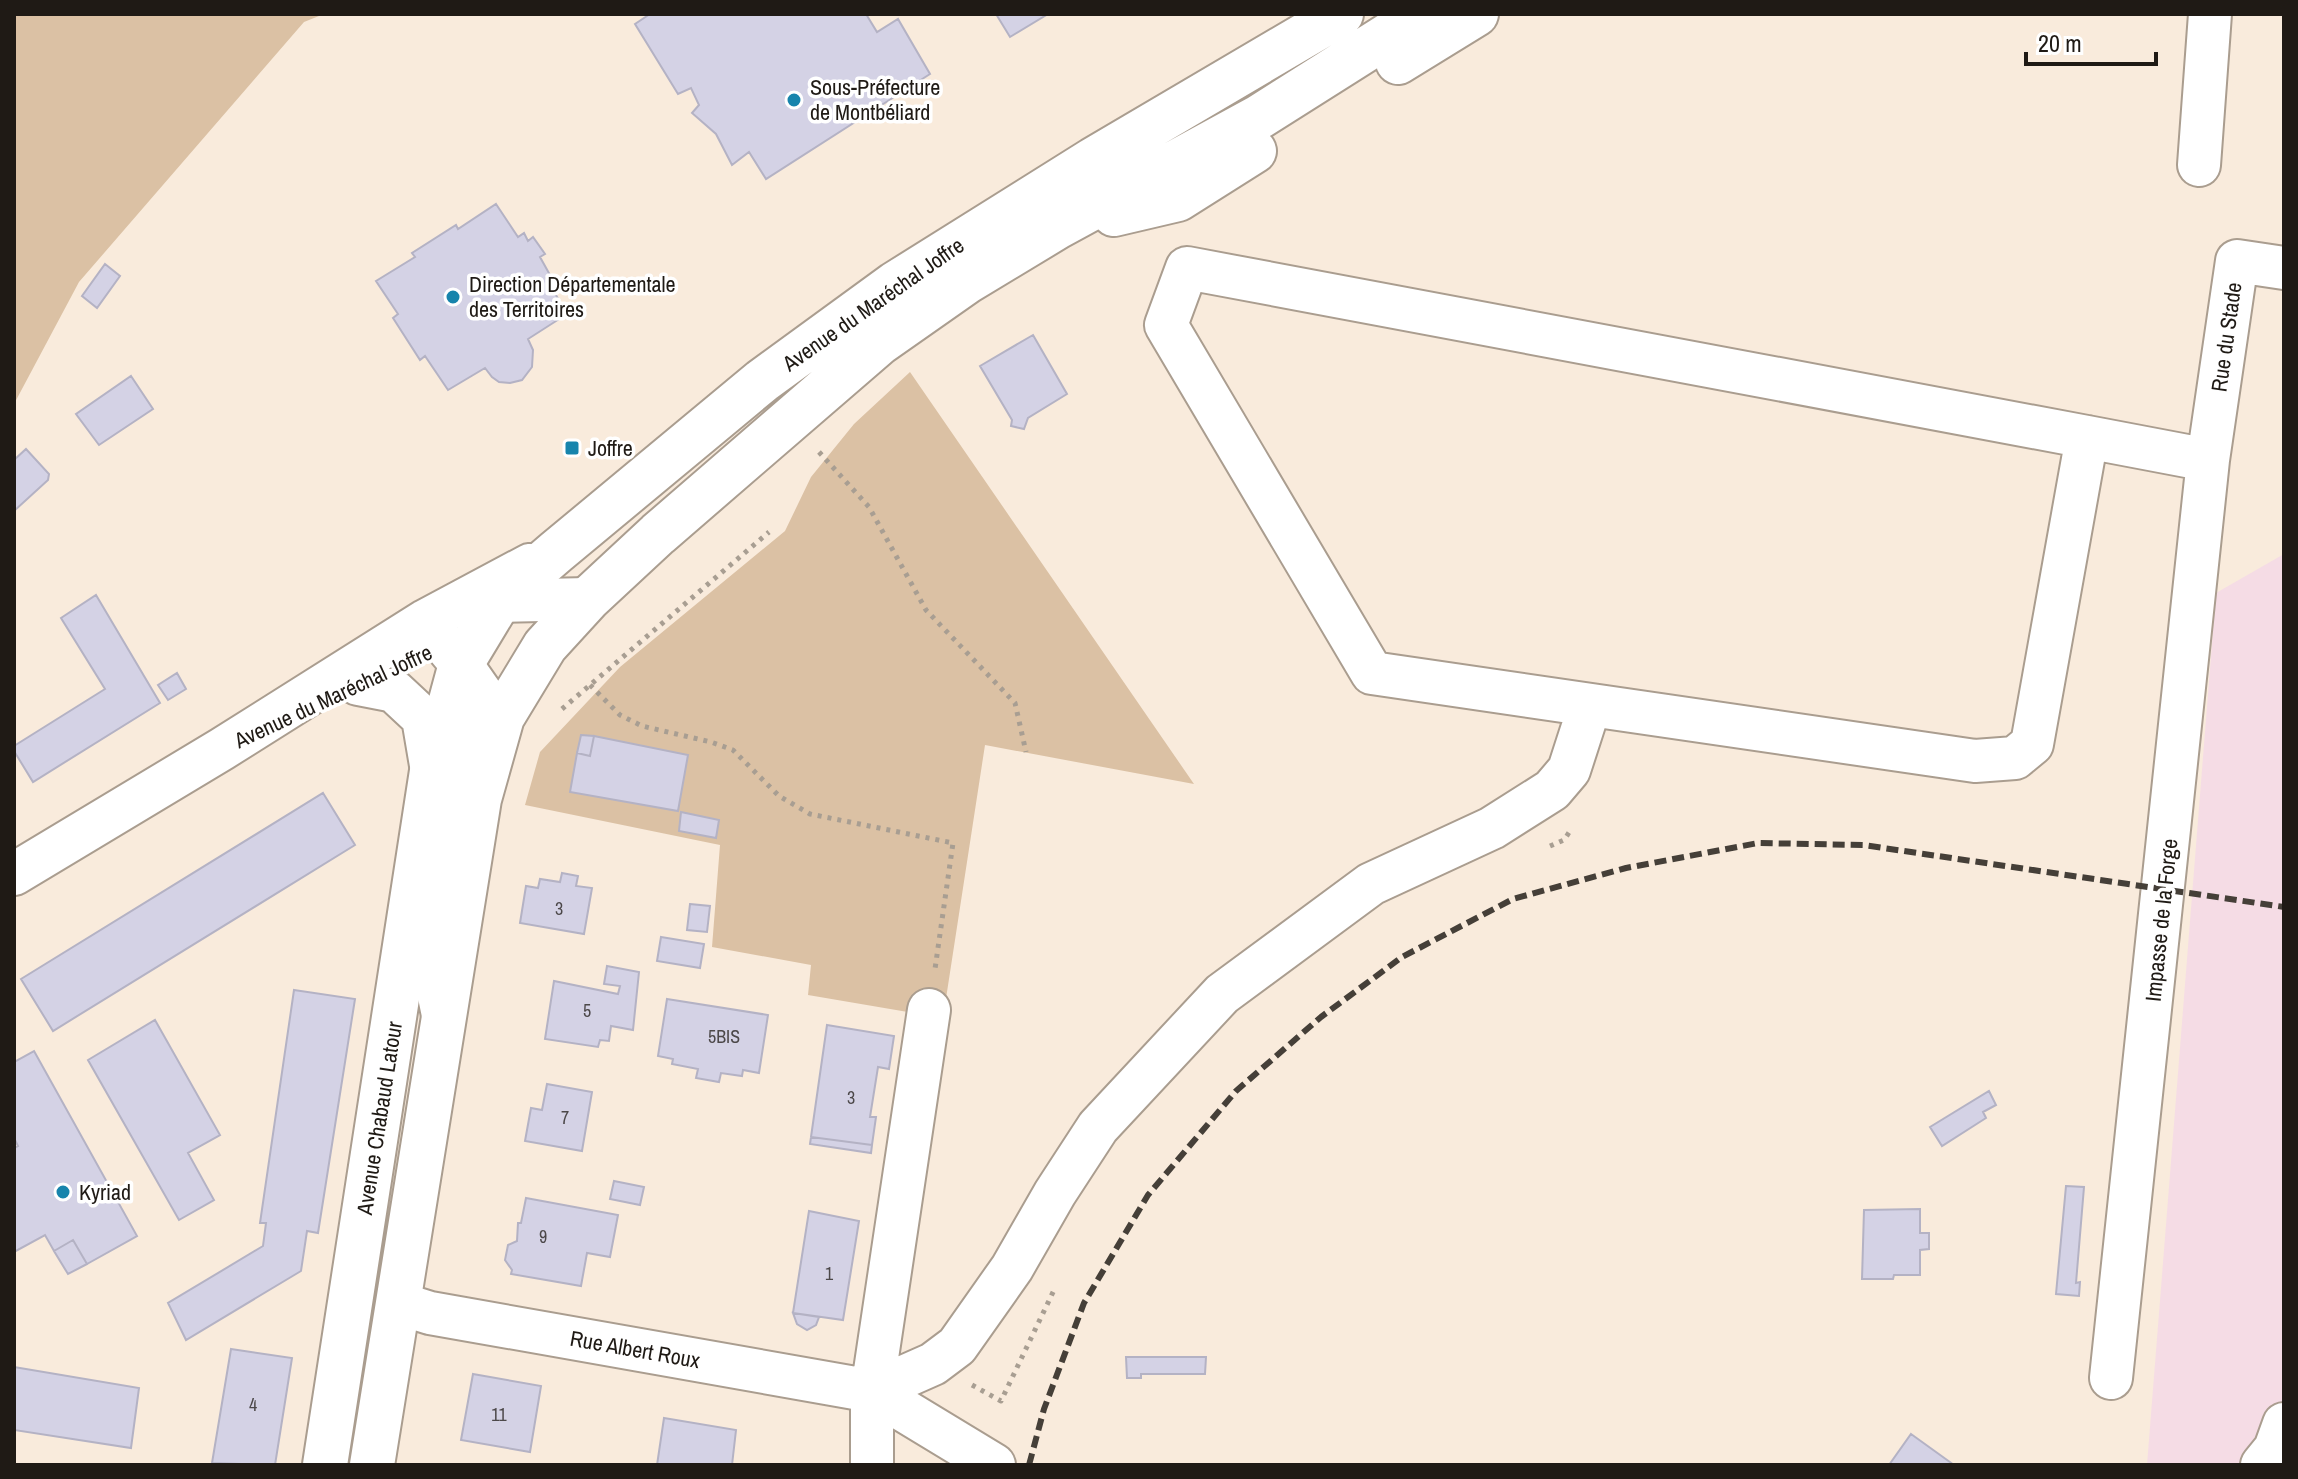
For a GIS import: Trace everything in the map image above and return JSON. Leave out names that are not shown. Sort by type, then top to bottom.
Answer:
[{"type":"main road","name":"Avenue du Maréchal Joffre","points":[[556,552],[762,381],[895,284],[1093,160],[1341,14]]},
{"type":"main road","name":"Avenue du Maréchal Joffre","points":[[443,1017],[483,783],[502,717],[545,646],[588,599],[658,534],[879,343],[966,282],[1057,227],[1259,117],[1422,14]]},
{"type":"main road","points":[[1057,227],[1178,199],[1476,14]]},
{"type":"main road","name":"Avenue Chabaud Latour","points":[[325,1465],[432,771],[443,643],[499,601],[556,552]]},
{"type":"main road","points":[[372,1465],[443,1017]]},
{"type":"street","points":[[2199,165],[2210,14]]},
{"type":"street","name":"Rue du Stade","points":[[2208,460],[2237,261],[2284,268]]},
{"type":"street","points":[[2087,437],[2032,744],[2015,758],[1975,761],[1372,673],[1166,325],[1187,268],[2087,437],[2208,460]]},
{"type":"street","name":"Impasse de la Forge","points":[[2111,1378],[2208,460]]},
{"type":"street","name":"Avenue du Maréchal Joffre","points":[[222,749],[443,643],[556,552]]},
{"type":"street","points":[[499,601],[588,599]]},
{"type":"street","name":"Avenue du Maréchal Joffre","points":[[14,874],[222,749],[443,643]]},
{"type":"street","name":"Avenue du Maréchal Joffre","points":[[443,643],[484,697],[456,776],[439,851],[429,948],[443,1017]]},
{"type":"street","name":"Avenue Chabaud Latour","points":[[358,684],[394,691],[423,718],[432,771]]},
{"type":"street","points":[[872,1391],[933,1364],[957,1346],[1012,1268],[1098,1127],[1222,994],[1371,884],[1492,828],[1552,790],[1569,770],[1590,705]]},
{"type":"street","points":[[872,1465],[872,1391],[929,1010]]},
{"type":"street","name":"Rue Albert Roux","points":[[398,1303],[430,1313],[872,1391]]},
{"type":"street","points":[[872,1391],[994,1465]]},
{"type":"street","points":[[2262,1465],[2275,1449],[2284,1424]]},
{"type":"path","points":[[818,451],[869,507],[926,610],[1015,703],[1026,752]]},
{"type":"path","points":[[555,715],[769,532]]},
{"type":"path","points":[[590,685],[620,715],[642,726],[733,750],[779,796],[810,814],[953,843],[929,1010]]},
{"type":"path","points":[[1537,852],[1564,840],[1572,829]]},
{"type":"path","points":[[933,1364],[1001,1401],[1061,1275]]},
{"type":"shaded area","points":[[14,14],[324,14],[304,22],[79,282],[14,404]]},
{"type":"shaded area","points":[[910,372],[1194,784],[985,745],[943,1018],[808,995],[811,965],[712,947],[720,845],[525,805],[540,752],[620,667],[785,531],[811,477],[854,424]]},
{"type":"shaded area","points":[[2284,554],[2284,1465],[2147,1465],[2216,593]]},
{"type":"building","name":"Sous-Préfecture de Montbéliard","points":[[650,14],[866,14],[877,32],[898,19],[930,74],[766,179],[749,152],[732,165],[716,134],[692,113],[699,105],[691,88],[678,94],[635,24]]},
{"type":"building","points":[[996,14],[1048,14],[1010,37]]},
{"type":"building","points":[[496,204],[518,237],[524,233],[528,241],[533,237],[545,254],[540,257],[550,275],[546,278],[567,314],[528,339],[533,350],[532,367],[522,380],[499,382],[485,368],[448,390],[425,356],[420,360],[393,318],[398,314],[376,281],[415,257],[412,253],[456,225],[458,229]]},
{"type":"building","points":[[105,264],[120,276],[97,308],[82,296]]},
{"type":"building","points":[[1033,335],[1067,394],[1028,418],[1024,429],[1011,426],[1012,420],[980,366]]},
{"type":"building","points":[[131,376],[153,409],[99,445],[76,414]]},
{"type":"building","points":[[26,449],[49,474],[48,480],[14,511],[14,460]]},
{"type":"building","points":[[96,595],[160,703],[33,782],[14,746],[105,689],[61,618]]},
{"type":"building","points":[[177,673],[186,689],[168,700],[158,685]]},
{"type":"building","points":[[581,735],[594,736],[590,756],[577,753]]},
{"type":"building","points":[[594,736],[688,755],[678,811],[570,792],[577,753],[590,756]]},
{"type":"building","points":[[323,793],[355,845],[53,1031],[21,979]]},
{"type":"building","points":[[681,812],[719,820],[716,838],[679,831]]},
{"type":"building","points":[[562,873],[578,876],[576,886],[592,888],[584,934],[520,923],[526,886],[538,888],[540,879],[560,882]]},
{"type":"building","points":[[690,904],[710,906],[707,932],[687,930]]},
{"type":"building","points":[[661,937],[704,944],[700,968],[657,961]]},
{"type":"building","points":[[607,966],[639,972],[633,1030],[611,1026],[609,1041],[600,1040],[598,1047],[545,1039],[554,981],[618,994],[620,986],[604,984]]},
{"type":"building","points":[[294,990],[355,999],[318,1233],[307,1231],[301,1271],[186,1340],[168,1303],[263,1246],[266,1223],[260,1223]]},
{"type":"building","points":[[667,999],[768,1015],[759,1073],[743,1070],[742,1076],[721,1073],[719,1082],[696,1078],[698,1069],[672,1064],[673,1059],[658,1056]]},
{"type":"building","points":[[155,1020],[220,1135],[188,1153],[214,1200],[179,1220],[88,1060]]},
{"type":"building","points":[[827,1025],[894,1036],[889,1069],[878,1067],[870,1117],[876,1117],[872,1145],[811,1137]]},
{"type":"building","name":"Kyriad","points":[[34,1051],[137,1236],[87,1264],[73,1240],[54,1251],[45,1235],[14,1252],[14,1148],[18,1146],[14,1138],[14,1062]]},
{"type":"building","points":[[547,1084],[592,1092],[582,1151],[525,1141],[531,1108],[542,1110]]},
{"type":"building","points":[[1989,1091],[1996,1105],[1983,1112],[1986,1118],[1942,1146],[1930,1127]]},
{"type":"building","points":[[811,1137],[872,1145],[871,1153],[810,1144]]},
{"type":"building","points":[[614,1181],[644,1187],[640,1205],[610,1199]]},
{"type":"building","points":[[2066,1186],[2084,1187],[2076,1283],[2080,1282],[2079,1296],[2056,1294]]},
{"type":"building","points":[[526,1198],[618,1215],[610,1257],[587,1253],[581,1286],[511,1274],[512,1270],[505,1260],[508,1245],[517,1241],[518,1223],[521,1223]]},
{"type":"building","points":[[1920,1209],[1920,1233],[1929,1233],[1929,1249],[1920,1250],[1920,1275],[1862,1279],[1864,1210]]},
{"type":"building","points":[[809,1211],[859,1221],[843,1320],[793,1313]]},
{"type":"building","points":[[73,1240],[87,1264],[68,1274],[54,1251]]},
{"type":"building","points":[[793,1313],[819,1317],[816,1325],[807,1330],[797,1324]]},
{"type":"building","points":[[231,1349],[292,1358],[275,1465],[212,1463]]},
{"type":"building","points":[[1126,1357],[1206,1357],[1205,1374],[1141,1374],[1141,1378],[1127,1378]]},
{"type":"building","points":[[14,1367],[139,1388],[131,1448],[14,1430]]},
{"type":"building","points":[[473,1374],[541,1386],[530,1452],[461,1440]]},
{"type":"building","points":[[664,1418],[736,1430],[732,1465],[657,1465]]},
{"type":"building","points":[[1911,1434],[1954,1465],[1889,1465]]},
{"type":"railway","points":[[1029,1465],[1044,1409],[1084,1303],[1148,1195],[1236,1091],[1321,1017],[1402,957],[1513,899],[1626,868],[1758,843],[1863,845],[2284,907]]},
{"type":"place","name":"Sous-Préfecture de Montbéliard","points":[[794,100]]},
{"type":"place","name":"Direction Départementale des Territoires","points":[[453,297]]},
{"type":"place","name":"Joffre","points":[[572,448]]},
{"type":"place","name":"Kyriad","points":[[63,1192]]}]
